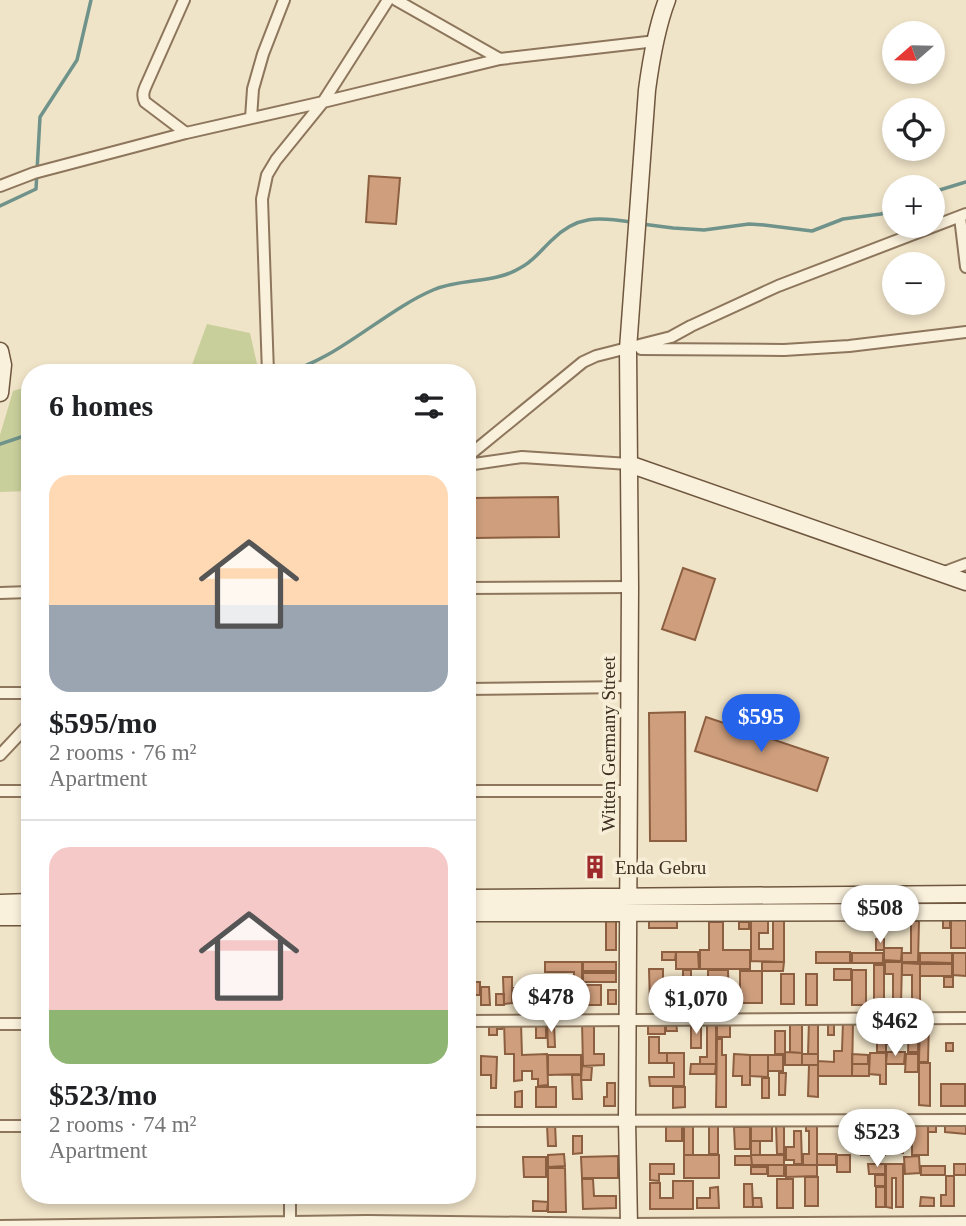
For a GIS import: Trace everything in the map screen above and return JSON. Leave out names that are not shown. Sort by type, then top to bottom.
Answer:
[{"type":"street","points":[[184,0],[143,98],[186,134]]},
{"type":"street","points":[[251,118],[253,89],[262,54],[284,0]]},
{"type":"street","points":[[268,364],[262,199],[267,175],[323,102],[388,0]]},
{"type":"street","points":[[396,0],[500,59]]},
{"type":"street","name":"Witten Germany Street","points":[[629,1225],[628,349],[647,90],[667,0]]},
{"type":"street","points":[[0,186],[34,173],[186,134],[500,59],[656,41]]},
{"type":"street","points":[[476,450],[583,362],[596,356],[671,337],[778,286],[963,215],[966,267]]},
{"type":"street","points":[[628,349],[784,350],[849,346],[966,332]]},
{"type":"street","points":[[0,351],[3,365],[0,393]]},
{"type":"street","points":[[476,464],[522,457],[629,464],[966,582]]},
{"type":"street","points":[[942,573],[966,564]]},
{"type":"street","points":[[476,588],[630,587]]},
{"type":"street","points":[[0,593],[21,592]]},
{"type":"street","points":[[476,689],[629,687]]},
{"type":"street","points":[[0,693],[21,693]]},
{"type":"street","points":[[0,755],[21,733]]},
{"type":"street","points":[[0,791],[21,791]]},
{"type":"street","points":[[476,791],[628,791]]},
{"type":"street","points":[[476,913],[628,905],[966,894]]},
{"type":"street","points":[[886,913],[887,895]]},
{"type":"street","points":[[476,898],[886,913],[966,912]]},
{"type":"street","points":[[0,903],[21,902]]},
{"type":"street","points":[[0,918],[21,917]]},
{"type":"street","points":[[476,1021],[966,1018]]},
{"type":"street","points":[[0,1024],[21,1024]]},
{"type":"street","points":[[476,1121],[966,1120]]},
{"type":"street","points":[[0,1126],[21,1126]]},
{"type":"street","points":[[290,1204],[290,1224]]},
{"type":"street","points":[[0,1226],[966,1222]]},
{"type":"green space","points":[[207,324],[250,333],[257,364],[192,364]]},
{"type":"green space","points":[[21,389],[21,491],[0,492],[0,435],[13,391]]},
{"type":"building","points":[[369,176],[400,178],[396,224],[366,222]]},
{"type":"building","points":[[558,497],[559,537],[476,538],[476,498]]},
{"type":"building","points":[[683,568],[715,579],[695,640],[662,629]]},
{"type":"building","points":[[685,712],[686,841],[650,841],[649,713]]},
{"type":"building","points":[[706,717],[828,758],[817,791],[695,751]]},
{"type":"building","name":"Enda Gebru","points":[[587,857],[603,857],[603,877],[588,878]]},
{"type":"building","points":[[649,918],[677,918],[677,928],[649,928]]},
{"type":"building","points":[[751,919],[768,920],[768,933],[759,933],[759,949],[773,949],[773,921],[784,921],[784,962],[751,961]]},
{"type":"building","points":[[951,919],[966,919],[966,948],[951,948]]},
{"type":"building","points":[[606,920],[616,920],[616,950],[606,950]]},
{"type":"building","points":[[943,920],[950,920],[950,928],[943,928]]},
{"type":"building","points":[[911,921],[919,921],[918,962],[902,962],[902,953],[911,953]]},
{"type":"building","points":[[709,922],[723,922],[723,950],[750,950],[750,969],[700,969],[700,950],[709,950]]},
{"type":"building","points":[[739,922],[749,922],[749,929],[739,929]]},
{"type":"building","points":[[876,939],[884,939],[884,950],[876,950]]},
{"type":"building","points":[[884,948],[902,948],[901,961],[884,960]]},
{"type":"building","points":[[662,952],[676,952],[675,960],[662,960]]},
{"type":"building","points":[[676,952],[698,952],[699,969],[676,969]]},
{"type":"building","points":[[816,952],[850,952],[850,963],[816,963]]},
{"type":"building","points":[[852,953],[883,953],[883,963],[852,963]]},
{"type":"building","points":[[920,953],[952,953],[952,963],[920,962]]},
{"type":"building","points":[[953,953],[966,953],[966,976],[953,975]]},
{"type":"building","points":[[545,962],[582,962],[582,987],[574,987],[574,972],[545,972]]},
{"type":"building","points":[[583,962],[616,962],[616,971],[583,971]]},
{"type":"building","points":[[762,962],[784,962],[783,971],[762,971]]},
{"type":"building","points":[[885,962],[902,962],[901,1005],[893,1005],[893,974],[885,974]]},
{"type":"building","points":[[902,963],[920,964],[920,1005],[912,1005],[912,975],[902,975]]},
{"type":"building","points":[[920,964],[952,964],[952,976],[920,976]]},
{"type":"building","points":[[874,965],[884,965],[884,1005],[874,1004]]},
{"type":"building","points":[[649,969],[663,969],[663,1004],[650,1004]]},
{"type":"building","points":[[834,969],[851,969],[851,980],[834,980]]},
{"type":"building","points":[[683,970],[691,970],[691,1003],[683,1003]]},
{"type":"building","points":[[708,970],[728,970],[729,1003],[708,1003]]},
{"type":"building","points":[[852,970],[866,970],[866,1005],[852,1005]]},
{"type":"building","points":[[740,971],[762,971],[762,1003],[740,1003]]},
{"type":"building","points":[[583,973],[616,973],[616,982],[583,982]]},
{"type":"building","points":[[781,974],[794,974],[794,1004],[781,1004]]},
{"type":"building","points":[[806,974],[817,974],[817,1005],[806,1005]]},
{"type":"building","points":[[503,977],[512,977],[512,1003],[504,1004]]},
{"type":"building","points":[[944,977],[953,977],[953,987],[944,987]]},
{"type":"building","points":[[476,982],[480,982],[480,995],[476,995]]},
{"type":"building","points":[[583,985],[601,985],[601,1005],[583,1005]]},
{"type":"building","points":[[481,987],[489,987],[490,1005],[481,1005]]},
{"type":"building","points":[[513,988],[522,988],[522,1003],[513,1003]]},
{"type":"building","points":[[537,989],[546,989],[547,1004],[537,1004]]},
{"type":"building","points":[[608,990],[616,990],[616,1004],[608,1004]]},
{"type":"building","points":[[496,994],[504,994],[504,1005],[496,1005]]},
{"type":"building","points":[[648,1020],[665,1020],[665,1034],[648,1034]]},
{"type":"building","points":[[809,1020],[818,1020],[818,1054],[808,1054]]},
{"type":"building","points":[[909,1020],[919,1020],[918,1052],[908,1052]]},
{"type":"building","points":[[920,1020],[929,1020],[928,1062],[919,1062]]},
{"type":"building","points":[[666,1021],[676,1021],[677,1031],[666,1031]]},
{"type":"building","points":[[828,1021],[834,1021],[834,1035],[828,1035]]},
{"type":"building","points":[[843,1021],[853,1021],[852,1076],[818,1076],[818,1061],[834,1062],[834,1051],[842,1051]]},
{"type":"building","points":[[877,1021],[886,1021],[886,1052],[877,1052]]},
{"type":"building","points":[[504,1022],[521,1022],[522,1055],[547,1054],[548,1085],[538,1086],[538,1079],[532,1079],[532,1071],[522,1071],[522,1080],[514,1081],[514,1054],[505,1054]]},
{"type":"building","points":[[547,1022],[554,1022],[555,1047],[548,1047]]},
{"type":"building","points":[[582,1022],[594,1022],[594,1054],[604,1054],[604,1065],[583,1066]]},
{"type":"building","points":[[707,1022],[716,1022],[716,1064],[700,1064],[700,1057],[707,1057]]},
{"type":"building","points":[[790,1022],[802,1022],[802,1053],[790,1052]]},
{"type":"building","points":[[489,1023],[503,1023],[502,1029],[497,1029],[497,1035],[489,1035]]},
{"type":"building","points":[[717,1023],[730,1023],[730,1037],[717,1037]]},
{"type":"building","points":[[536,1024],[546,1024],[546,1038],[536,1038]]},
{"type":"building","points":[[691,1024],[701,1024],[701,1048],[691,1048]]},
{"type":"building","points":[[887,1029],[895,1029],[894,1044],[887,1044]]},
{"type":"building","points":[[775,1031],[785,1031],[785,1054],[775,1054]]},
{"type":"building","points":[[649,1037],[659,1037],[659,1053],[667,1053],[667,1063],[649,1063]]},
{"type":"building","points":[[717,1039],[722,1039],[722,1055],[726,1055],[726,1107],[716,1107]]},
{"type":"building","points":[[946,1043],[953,1043],[953,1051],[946,1051]]},
{"type":"building","points":[[785,1052],[802,1053],[802,1065],[785,1065]]},
{"type":"building","points":[[887,1052],[905,1052],[904,1064],[886,1064]]},
{"type":"building","points":[[667,1053],[684,1053],[684,1086],[650,1086],[649,1077],[674,1077],[674,1063],[667,1063]]},
{"type":"building","points":[[870,1053],[886,1053],[886,1084],[880,1084],[880,1075],[869,1074]]},
{"type":"building","points":[[734,1054],[750,1055],[750,1085],[742,1085],[742,1076],[733,1076]]},
{"type":"building","points":[[802,1054],[818,1054],[818,1065],[802,1065]]},
{"type":"building","points":[[852,1054],[868,1055],[868,1064],[852,1064]]},
{"type":"building","points":[[906,1054],[918,1054],[918,1072],[905,1072]]},
{"type":"building","points":[[548,1055],[581,1055],[581,1074],[548,1075]]},
{"type":"building","points":[[750,1055],[768,1055],[768,1077],[750,1076]]},
{"type":"building","points":[[768,1055],[783,1055],[783,1071],[768,1071]]},
{"type":"building","points":[[481,1056],[497,1057],[496,1088],[491,1088],[491,1075],[481,1075]]},
{"type":"building","points":[[919,1063],[930,1063],[930,1106],[919,1105]]},
{"type":"building","points":[[691,1064],[716,1064],[715,1074],[690,1074]]},
{"type":"building","points":[[852,1064],[869,1064],[869,1076],[852,1076]]},
{"type":"building","points":[[809,1065],[818,1065],[818,1097],[808,1096]]},
{"type":"building","points":[[582,1066],[592,1067],[591,1080],[581,1080]]},
{"type":"building","points":[[779,1073],[786,1073],[785,1095],[779,1095]]},
{"type":"building","points":[[572,1075],[581,1075],[582,1099],[573,1099]]},
{"type":"building","points":[[762,1078],[769,1078],[769,1098],[762,1098]]},
{"type":"building","points":[[607,1083],[615,1083],[615,1106],[604,1106]]},
{"type":"building","points":[[941,1084],[965,1084],[965,1106],[941,1106]]},
{"type":"building","points":[[536,1087],[556,1087],[556,1107],[536,1107]]},
{"type":"building","points":[[673,1087],[685,1087],[685,1107],[673,1108]]},
{"type":"building","points":[[522,1091],[522,1107],[515,1107],[515,1092]]},
{"type":"building","points":[[806,1122],[817,1122],[817,1165],[803,1165],[803,1154],[809,1154],[809,1131],[806,1131]]},
{"type":"building","points":[[751,1123],[772,1123],[772,1141],[751,1141]]},
{"type":"building","points":[[912,1123],[928,1124],[928,1155],[912,1155]]},
{"type":"building","points":[[555,1124],[556,1146],[548,1146],[547,1125]]},
{"type":"building","points":[[666,1124],[682,1124],[682,1141],[666,1141]]},
{"type":"building","points":[[776,1124],[784,1124],[784,1154],[777,1154]]},
{"type":"building","points":[[928,1124],[936,1124],[936,1132],[928,1132]]},
{"type":"building","points":[[945,1124],[966,1124],[966,1134],[945,1132]]},
{"type":"building","points":[[684,1125],[693,1125],[693,1155],[684,1155]]},
{"type":"building","points":[[709,1125],[718,1125],[718,1154],[709,1154]]},
{"type":"building","points":[[895,1125],[903,1125],[903,1153],[894,1153]]},
{"type":"building","points":[[734,1127],[750,1127],[750,1149],[735,1149]]},
{"type":"building","points":[[794,1131],[801,1131],[802,1164],[786,1160],[786,1147],[794,1147]]},
{"type":"building","points":[[861,1132],[885,1133],[885,1155],[861,1155]]},
{"type":"building","points":[[573,1136],[582,1136],[582,1153],[573,1154]]},
{"type":"building","points":[[751,1141],[760,1141],[760,1155],[751,1155]]},
{"type":"building","points":[[564,1154],[565,1166],[548,1167],[548,1155]]},
{"type":"building","points":[[817,1154],[836,1154],[836,1165],[817,1165]]},
{"type":"building","points":[[684,1155],[719,1155],[719,1178],[684,1178]]},
{"type":"building","points":[[751,1155],[784,1155],[784,1165],[752,1165]]},
{"type":"building","points":[[837,1155],[850,1155],[850,1172],[837,1172]]},
{"type":"building","points":[[618,1156],[618,1178],[582,1178],[581,1157]]},
{"type":"building","points":[[735,1156],[751,1156],[752,1165],[735,1165]]},
{"type":"building","points":[[919,1156],[920,1173],[905,1174],[904,1157]]},
{"type":"building","points":[[523,1157],[546,1157],[546,1177],[524,1177]]},
{"type":"building","points":[[650,1164],[674,1164],[674,1174],[659,1174],[659,1181],[650,1180]]},
{"type":"building","points":[[868,1164],[885,1164],[885,1174],[869,1174]]},
{"type":"building","points":[[886,1164],[903,1164],[903,1207],[896,1207],[896,1178],[892,1178],[892,1208],[886,1207]]},
{"type":"building","points":[[954,1164],[966,1164],[966,1175],[954,1175]]},
{"type":"building","points":[[768,1165],[784,1165],[784,1176],[768,1176]]},
{"type":"building","points":[[786,1165],[817,1165],[817,1176],[786,1177]]},
{"type":"building","points":[[921,1166],[945,1166],[945,1175],[921,1175]]},
{"type":"building","points":[[751,1167],[767,1167],[767,1174],[751,1174]]},
{"type":"building","points":[[548,1168],[565,1168],[566,1212],[548,1212]]},
{"type":"building","points":[[875,1175],[885,1175],[885,1186],[875,1186]]},
{"type":"building","points":[[946,1176],[954,1176],[954,1206],[941,1206],[941,1195],[946,1195]]},
{"type":"building","points":[[805,1177],[818,1177],[818,1206],[805,1206]]},
{"type":"building","points":[[582,1179],[593,1179],[594,1196],[616,1196],[616,1208],[583,1209]]},
{"type":"building","points":[[777,1179],[793,1179],[793,1208],[777,1208]]},
{"type":"building","points":[[673,1181],[693,1181],[693,1209],[650,1209],[650,1183],[660,1183],[660,1198],[673,1198]]},
{"type":"building","points":[[744,1184],[752,1184],[753,1207],[744,1207]]},
{"type":"building","points":[[718,1187],[719,1208],[697,1208],[697,1198],[710,1198],[710,1188]]},
{"type":"building","points":[[876,1187],[885,1187],[885,1207],[876,1207]]},
{"type":"building","points":[[921,1197],[934,1198],[934,1206],[920,1206]]},
{"type":"building","points":[[753,1198],[761,1198],[762,1207],[753,1207]]},
{"type":"building","points":[[533,1201],[548,1202],[547,1211],[533,1211]]},
{"type":"waterway","points":[[0,206],[36,189],[40,117],[77,60],[91,0]]},
{"type":"waterway","points":[[945,188],[966,182]]},
{"type":"waterway","points":[[642,224],[704,230],[749,224],[812,231],[843,219],[882,214]]},
{"type":"waterway","points":[[309,364],[433,290],[488,279],[520,268],[570,226],[599,219],[631,222]]},
{"type":"waterway","points":[[0,444],[21,437]]},
{"type":"place","name":"Enda Gebru","points":[[595,867]]}]
